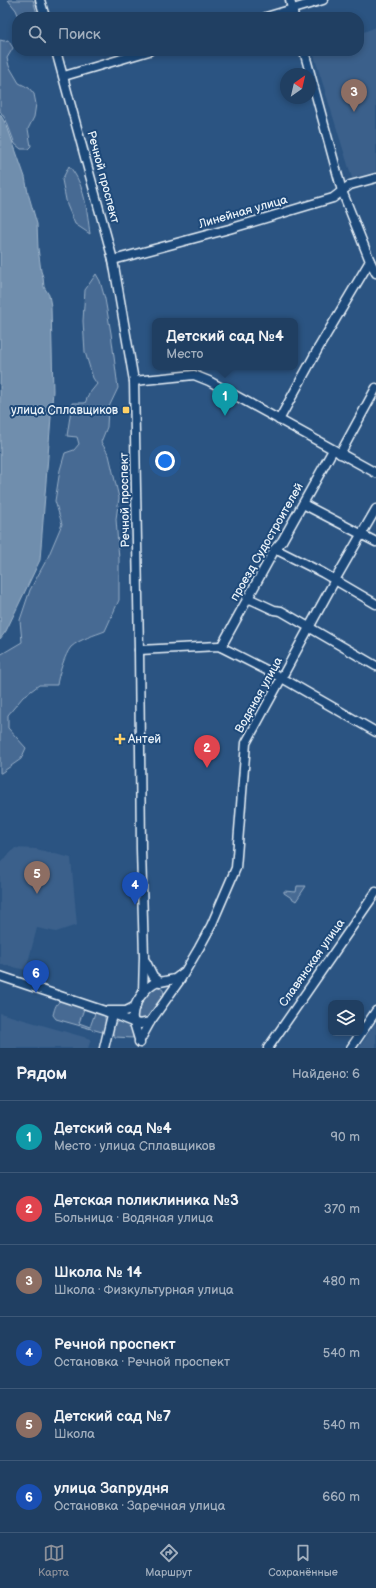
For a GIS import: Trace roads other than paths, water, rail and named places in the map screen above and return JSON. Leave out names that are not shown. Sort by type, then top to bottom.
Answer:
[{"type":"street","points":[[40,0],[44,12]]},
{"type":"street","points":[[290,0],[293,12]]},
{"type":"street","points":[[295,12],[324,0]]},
{"type":"street","name":"Речной проспект","points":[[58,56],[113,260],[134,381],[141,856],[144,957],[143,993]]},
{"type":"street","points":[[64,76],[132,56]]},
{"type":"street","points":[[305,56],[342,190],[376,273]]},
{"type":"street","name":"Линейная улица","points":[[113,260],[229,229],[333,198],[350,185],[376,178]]},
{"type":"street","points":[[279,420],[370,260]]},
{"type":"street","points":[[134,381],[194,375],[209,381],[376,473]]},
{"type":"street","name":"проезд Судостроителей","points":[[221,647],[275,549],[282,541],[303,504],[376,388]]},
{"type":"street","points":[[303,504],[376,542]]},
{"type":"street","name":"Водяная улица","points":[[140,1045],[150,1022],[180,980],[211,926],[236,868],[246,743],[335,580],[376,509]]},
{"type":"street","points":[[275,549],[335,580],[376,604]]},
{"type":"street","points":[[248,598],[274,610],[281,611],[376,666]]},
{"type":"street","points":[[139,650],[221,647],[282,678],[376,732]]},
{"type":"street","name":"Славянская улица","points":[[268,1048],[376,892]]},
{"type":"street","points":[[144,957],[148,969],[166,990],[167,998]]},
{"type":"street","points":[[140,1045],[133,1018],[136,1006],[143,993],[148,986],[159,981],[175,979],[184,972]]},
{"type":"street","points":[[0,976],[135,1023],[140,1024],[150,1022]]},
{"type":"street","points":[[108,1013],[126,1011],[136,1006]]},
{"type":"street","points":[[351,1048],[376,1011]]},
{"type":"street","points":[[104,1048],[108,1013]]},
{"type":"place","name":"Школа № 14","points":[[354,112]]},
{"type":"place","name":"улица Сплавщиков","points":[[126,410]]},
{"type":"place","name":"Детский сад №4","points":[[225,416]]},
{"type":"place","name":"Антей","points":[[120,739]]},
{"type":"place","name":"Детская поликлиника №3","points":[[207,768]]},
{"type":"place","name":"Детский сад №7","points":[[37,894]]},
{"type":"place","name":"Речной проспект","points":[[135,905]]},
{"type":"place","name":"улица Запрудня","points":[[36,993]]}]
